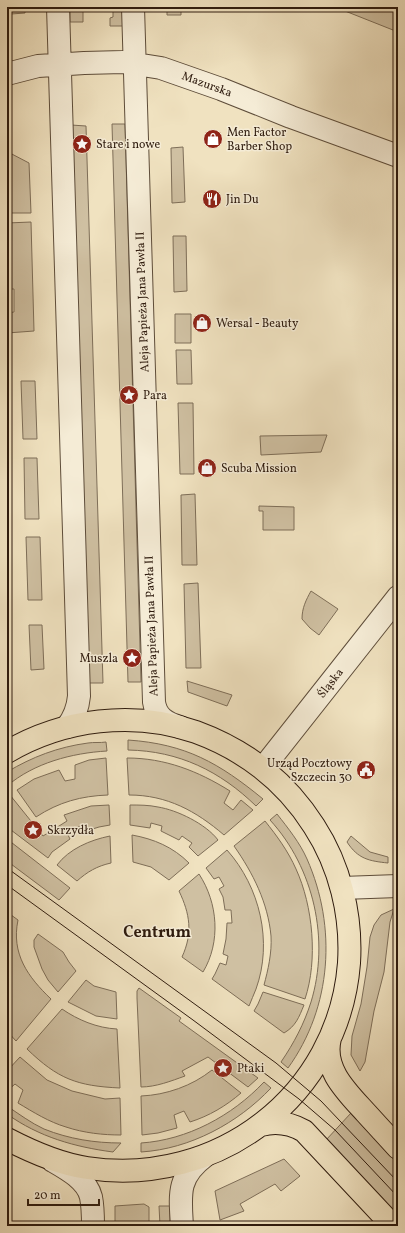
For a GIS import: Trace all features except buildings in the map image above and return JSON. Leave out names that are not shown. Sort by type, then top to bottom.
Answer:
[{"type":"main road","points":[[7,752],[35,738],[74,726],[109,720],[153,722],[180,727],[214,739],[240,752],[262,768],[288,792],[311,820],[325,845],[342,888],[348,926],[349,955],[344,996],[330,1037],[317,1062],[302,1084],[282,1106],[261,1125],[238,1141],[205,1156],[172,1166],[126,1171],[87,1168],[51,1159],[7,1139]]},
{"type":"main road","points":[[330,1037],[328,1055],[335,1075],[349,1095],[398,1148]]},
{"type":"main road","points":[[261,1125],[284,1123],[304,1131],[393,1226]]},
{"type":"street","points":[[58,7],[79,696],[74,726]]},
{"type":"street","name":"Aleja Papieża Jana Pawła II","points":[[133,7],[154,702],[157,713],[162,719],[180,727]]},
{"type":"street","name":"Mazurska","points":[[7,74],[38,66],[60,64],[123,62],[161,68],[398,156]]},
{"type":"street","name":"Śląska","points":[[262,768],[398,597]]},
{"type":"street","points":[[342,888],[398,886]]},
{"type":"street","points":[[182,1226],[180,1199],[182,1187],[190,1169],[205,1156]]},
{"type":"street","points":[[51,1159],[75,1176],[88,1190],[92,1204],[93,1226]]},
{"type":"shaded area","points":[[11,7],[25,7],[25,13],[11,14]]},
{"type":"shaded area","points":[[70,7],[83,7],[83,22],[70,22]]},
{"type":"shaded area","points":[[113,7],[122,7],[123,26],[110,26],[110,18],[113,17]]},
{"type":"shaded area","points":[[167,7],[181,7],[181,15],[167,15]]},
{"type":"shaded area","points":[[341,7],[398,7],[398,32],[340,9]]},
{"type":"shaded area","points":[[112,124],[125,124],[141,682],[128,682]]},
{"type":"shaded area","points":[[71,125],[86,126],[103,683],[89,683]]},
{"type":"shaded area","points":[[183,147],[185,202],[172,203],[171,148]]},
{"type":"shaded area","points":[[8,152],[29,163],[31,213],[7,213]]},
{"type":"shaded area","points":[[31,222],[34,331],[7,333],[7,313],[14,312],[14,289],[7,289],[7,223]]},
{"type":"shaded area","points":[[173,236],[186,236],[187,291],[174,292]]},
{"type":"shaded area","points":[[175,314],[191,314],[191,343],[175,343]]},
{"type":"shaded area","points":[[176,350],[191,350],[192,384],[177,384]]},
{"type":"shaded area","points":[[21,381],[35,381],[37,439],[23,439]]},
{"type":"shaded area","points":[[178,403],[193,403],[194,474],[180,474]]},
{"type":"shaded area","points":[[327,435],[321,452],[261,455],[260,436]]},
{"type":"shaded area","points":[[24,458],[37,458],[39,519],[25,519]]},
{"type":"shaded area","points":[[195,494],[197,565],[182,565],[181,495]]},
{"type":"shaded area","points":[[259,506],[294,507],[294,530],[263,530],[263,511],[259,511]]},
{"type":"shaded area","points":[[26,537],[40,537],[42,600],[28,600]]},
{"type":"shaded area","points":[[198,583],[201,668],[186,668],[184,584]]},
{"type":"shaded area","points":[[311,591],[338,609],[319,635],[302,619],[305,604]]},
{"type":"shaded area","points":[[29,625],[42,625],[44,669],[31,670]]},
{"type":"shaded area","points":[[187,681],[232,695],[227,706],[188,692]]},
{"type":"shaded area","points":[[128,740],[149,742],[185,751],[232,775],[263,799],[256,806],[228,783],[198,765],[164,754],[128,750]]},
{"type":"shaded area","points":[[106,742],[107,751],[80,754],[41,765],[29,771],[7,786],[7,772],[36,757],[66,747]]},
{"type":"shaded area","points":[[106,758],[108,795],[79,798],[53,807],[36,817],[17,790],[34,779],[59,770],[65,781],[75,779],[75,765],[89,760]]},
{"type":"shaded area","points":[[127,758],[155,760],[168,763],[206,777],[230,791],[224,803],[233,810],[241,800],[253,810],[224,835],[203,819],[180,806],[156,798],[129,795]]},
{"type":"shaded area","points":[[10,795],[43,836],[67,821],[64,815],[91,806],[109,805],[110,825],[83,832],[80,826],[67,833],[70,839],[52,852],[48,858],[7,827],[7,797]]},
{"type":"shaded area","points":[[130,805],[151,806],[174,811],[199,823],[218,840],[198,856],[189,847],[192,843],[182,836],[179,840],[161,831],[162,826],[151,823],[150,828],[130,825]]},
{"type":"shaded area","points":[[277,814],[297,841],[307,859],[317,885],[323,912],[326,939],[325,966],[321,993],[314,1019],[303,1044],[288,1068],[281,1062],[302,1026],[311,1002],[319,954],[318,930],[314,906],[307,882],[298,860],[285,839],[270,820]]},
{"type":"shaded area","points":[[265,821],[274,832],[293,862],[302,884],[310,916],[312,933],[311,967],[305,999],[264,985],[271,949],[271,936],[267,912],[253,878],[234,846]]},
{"type":"shaded area","points":[[132,835],[163,844],[183,857],[189,863],[169,880],[151,867],[133,862]]},
{"type":"shaded area","points":[[110,836],[111,863],[92,870],[77,881],[57,865],[68,854],[80,846]]},
{"type":"shaded area","points":[[351,836],[370,852],[388,857],[388,863],[370,860],[360,856],[347,842]]},
{"type":"shaded area","points":[[7,839],[70,888],[59,900],[7,861]]},
{"type":"shaded area","points":[[227,850],[248,881],[255,898],[263,934],[261,971],[249,1006],[212,979],[220,963],[226,965],[228,956],[223,954],[227,923],[232,923],[231,910],[225,910],[223,897],[219,889],[224,886],[219,877],[214,879],[206,868]]},
{"type":"shaded area","points":[[199,874],[210,897],[215,923],[213,948],[203,972],[182,957],[188,940],[189,924],[186,908],[179,891]]},
{"type":"shaded area","points":[[394,909],[390,922],[384,972],[374,1011],[365,1062],[360,1071],[351,1055],[352,1036],[361,1004],[370,937],[374,925],[381,915]]},
{"type":"shaded area","points":[[7,912],[18,920],[16,932],[17,944],[23,964],[35,982],[51,999],[16,1041],[7,1031]]},
{"type":"shaded area","points":[[38,934],[63,952],[76,971],[58,992],[48,980],[42,969],[34,947],[34,940]]},
{"type":"shaded area","points":[[86,980],[94,986],[116,992],[117,1019],[96,1016],[68,1002]]},
{"type":"shaded area","points":[[139,988],[181,1018],[179,1021],[258,1078],[248,1087],[208,1057],[182,1071],[185,1076],[158,1085],[141,1087],[137,998],[137,991]]},
{"type":"shaded area","points":[[263,992],[304,1005],[294,1024],[284,1033],[254,1011]]},
{"type":"shaded area","points":[[62,1009],[88,1023],[117,1029],[120,1088],[80,1083],[69,1079],[49,1067],[27,1049]]},
{"type":"shaded area","points":[[20,1057],[47,1080],[72,1091],[105,1099],[120,1098],[121,1135],[107,1135],[80,1131],[66,1127],[47,1120],[18,1103],[23,1090],[15,1084],[7,1091],[7,1071]]},
{"type":"shaded area","points":[[212,1070],[241,1093],[211,1114],[204,1117],[190,1122],[184,1111],[174,1115],[177,1128],[142,1135],[141,1096],[160,1094],[178,1089],[196,1081]]},
{"type":"shaded area","points":[[264,1082],[271,1088],[258,1101],[228,1123],[195,1140],[177,1146],[141,1152],[141,1143],[175,1137],[208,1124],[238,1105]]},
{"type":"shaded area","points":[[7,1106],[34,1124],[53,1132],[82,1140],[121,1143],[113,1152],[58,1140],[32,1129],[7,1114]]},
{"type":"shaded area","points":[[351,1113],[398,1163],[398,1217],[326,1140]]},
{"type":"shaded area","points":[[284,1159],[300,1176],[281,1191],[275,1184],[240,1204],[244,1211],[220,1220],[215,1191]]},
{"type":"shaded area","points":[[144,1204],[149,1207],[149,1226],[115,1226],[115,1206]]},
{"type":"shaded area","points":[[159,1206],[170,1206],[170,1226],[160,1226]]},
{"type":"tram line","points":[[7,868],[276,1063],[321,1101],[398,1182]]},
{"type":"tram line","points":[[7,885],[299,1099],[335,1130],[398,1197]]},
{"type":"place","name":"Men Factor Barber Shop","points":[[213,139]]},
{"type":"place","name":"Stare i nowe","points":[[82,144]]},
{"type":"place","name":"Jin Du","points":[[212,199]]},
{"type":"place","name":"Wersal - Beauty","points":[[202,323]]},
{"type":"place","name":"Para","points":[[129,395]]},
{"type":"place","name":"Scuba Mission","points":[[207,468]]},
{"type":"place","name":"Muszla","points":[[132,658]]},
{"type":"place","name":"Urząd Pocztowy Szczecin 30","points":[[366,770]]},
{"type":"place","name":"Skrzydła","points":[[33,830]]},
{"type":"place","name":"Ptaki","points":[[223,1068]]},
{"type":"district","name":"Centrum","points":[[157,931]]}]
